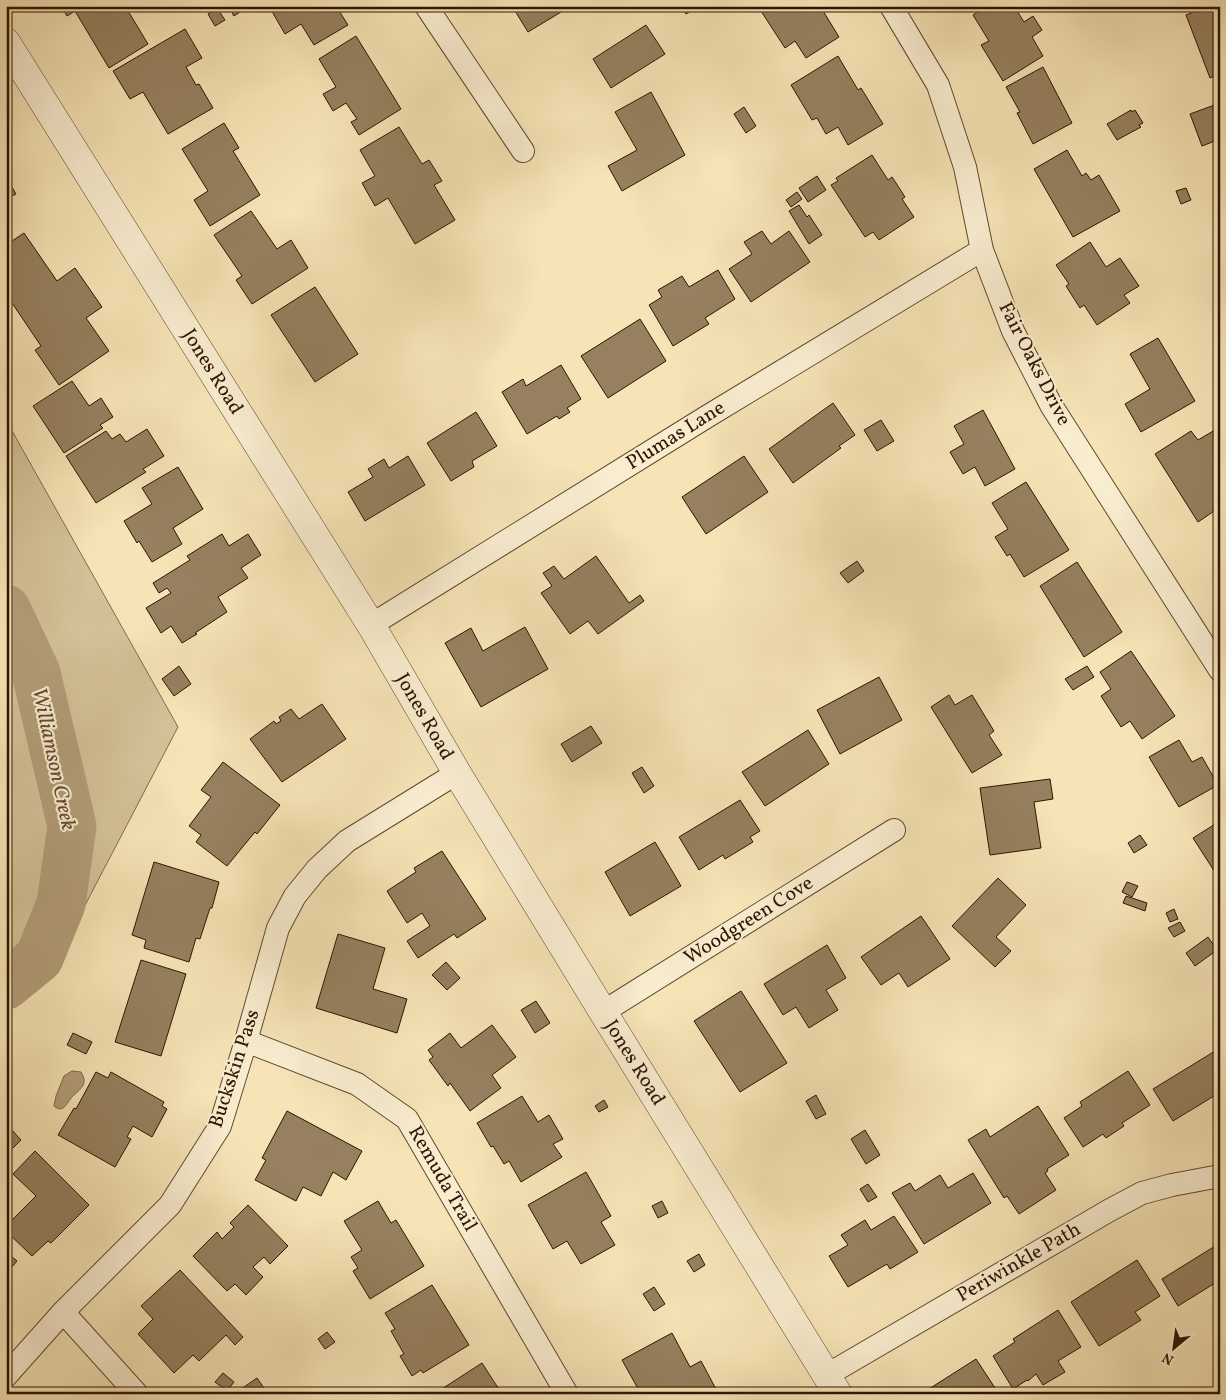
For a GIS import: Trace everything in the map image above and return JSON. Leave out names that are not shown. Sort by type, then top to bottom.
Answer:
[{"type":"street","points":[[426,6],[523,151]]},
{"type":"street","name":"Fair Oaks Drive","points":[[891,6],[938,85],[965,167],[982,250],[1013,331],[1051,404],[1216,653]]},
{"type":"street","name":"Jones Road","points":[[6,42],[370,625],[457,773],[833,1385]]},
{"type":"street","name":"Plumas Lane","points":[[370,625],[982,250]]},
{"type":"street","name":"Buckskin Pass","points":[[6,1376],[63,1312],[170,1205],[220,1126],[278,928],[295,896],[317,870],[348,841],[457,773]]},
{"type":"street","name":"Woodgreen Cove","points":[[603,1012],[894,830]]},
{"type":"street","name":"Remuda Trail","points":[[246,1041],[357,1084],[407,1119],[568,1394]]},
{"type":"street","name":"Periwinkle Path","points":[[833,1385],[1110,1210],[1142,1193],[1220,1176]]},
{"type":"street","points":[[63,1312],[137,1394]]},
{"type":"shaded area","points":[[6,420],[178,727],[57,959],[6,1011]]},
{"type":"shaded area","points":[[72,1071],[81,1072],[84,1079],[83,1085],[63,1108],[57,1108],[54,1106],[56,1096],[64,1076]]},
{"type":"building","points":[[61,6],[125,6],[148,44],[109,68],[75,11],[67,16]]},
{"type":"building","points":[[228,6],[241,6],[243,10],[234,16]]},
{"type":"building","points":[[259,6],[336,6],[348,25],[314,45],[301,24],[285,34],[270,8],[263,12]]},
{"type":"building","points":[[512,6],[571,6],[528,32]]},
{"type":"building","points":[[681,6],[696,6],[697,8],[686,14]]},
{"type":"building","points":[[762,6],[820,6],[839,37],[806,58],[795,41],[785,48],[759,8]]},
{"type":"building","points":[[986,6],[1014,6],[1024,22],[1033,16],[1042,30],[1032,37],[1043,56],[1003,81],[981,45],[989,41],[973,15]]},
{"type":"building","points":[[1209,6],[1220,6],[1220,74],[1210,78],[1186,15]]},
{"type":"building","points":[[217,8],[225,20],[215,26],[208,14]]},
{"type":"building","points":[[646,25],[665,54],[611,88],[593,59]]},
{"type":"building","points":[[185,29],[202,58],[186,67],[196,85],[199,84],[213,108],[168,134],[143,92],[130,99],[113,71]]},
{"type":"building","points":[[356,36],[401,109],[359,135],[351,122],[357,119],[346,103],[333,111],[323,94],[336,87],[319,59]]},
{"type":"building","points":[[838,56],[858,90],[861,88],[883,124],[848,145],[838,127],[826,134],[817,118],[812,120],[791,85]]},
{"type":"building","points":[[1043,67],[1072,123],[1033,144],[1017,113],[1020,112],[1006,87]]},
{"type":"building","points":[[651,92],[685,155],[622,191],[608,166],[637,150],[615,112]]},
{"type":"building","points":[[1220,103],[1220,139],[1202,146],[1190,114]]},
{"type":"building","points":[[744,107],[756,126],[746,133],[734,114]]},
{"type":"building","points":[[1131,110],[1132,112],[1135,110],[1143,123],[1139,125],[1141,127],[1117,140],[1107,124]]},
{"type":"building","points":[[224,123],[239,148],[233,151],[260,195],[210,226],[194,200],[208,191],[182,149]]},
{"type":"building","points":[[399,127],[422,164],[429,160],[442,181],[434,185],[455,220],[415,244],[388,198],[375,206],[362,183],[375,176],[360,150]]},
{"type":"building","points":[[1067,150],[1082,176],[1086,173],[1091,180],[1099,175],[1120,211],[1073,237],[1034,169]]},
{"type":"building","points":[[872,155],[888,180],[892,177],[905,197],[902,199],[914,217],[879,240],[873,232],[865,237],[831,185],[838,181],[836,178]]},
{"type":"building","points":[[817,176],[826,190],[808,202],[799,188]]},
{"type":"building","points":[[6,177],[16,194],[6,199]]},
{"type":"building","points":[[1186,188],[1191,200],[1181,204],[1176,191]]},
{"type":"building","points":[[797,192],[802,199],[791,207],[786,200]]},
{"type":"building","points":[[799,205],[807,217],[809,215],[822,235],[809,244],[789,211]]},
{"type":"building","points":[[251,211],[277,249],[291,240],[308,268],[252,304],[236,280],[242,276],[214,235]]},
{"type":"building","points":[[762,231],[771,244],[789,231],[810,262],[751,302],[729,269],[752,254],[744,242]]},
{"type":"building","points":[[24,233],[57,281],[75,268],[102,307],[86,318],[109,351],[59,385],[35,350],[41,346],[6,294],[6,245]]},
{"type":"building","points":[[1090,242],[1106,267],[1120,258],[1139,286],[1124,295],[1130,303],[1097,325],[1084,305],[1080,308],[1066,286],[1069,284],[1056,265]]},
{"type":"building","points":[[718,270],[735,299],[705,318],[709,324],[673,346],[649,305],[662,297],[658,290],[682,276],[689,287]]},
{"type":"building","points":[[315,287],[358,354],[315,382],[271,315]]},
{"type":"building","points":[[1220,296],[1220,314],[1215,297]]},
{"type":"building","points":[[640,319],[666,361],[608,398],[581,356]]},
{"type":"building","points":[[1158,338],[1195,401],[1141,432],[1125,404],[1150,389],[1130,354]]},
{"type":"building","points":[[561,365],[581,399],[567,408],[570,412],[559,419],[557,416],[527,434],[502,392],[523,379],[526,386]]},
{"type":"building","points":[[72,381],[89,406],[101,398],[113,417],[100,425],[103,428],[64,453],[33,406]]},
{"type":"building","points":[[833,403],[855,435],[839,446],[841,448],[793,483],[769,449]]},
{"type":"building","points":[[983,410],[1015,469],[985,486],[975,467],[963,474],[950,452],[964,444],[954,426]]},
{"type":"building","points":[[476,412],[497,446],[472,461],[474,467],[451,481],[427,443]]},
{"type":"building","points":[[881,420],[894,441],[877,451],[864,430]]},
{"type":"building","points":[[1220,427],[1220,486],[1218,487],[1220,489],[1220,507],[1198,522],[1155,454],[1191,431],[1198,440]]},
{"type":"building","points":[[147,429],[164,456],[143,469],[146,472],[96,503],[66,456],[106,431],[112,439],[120,434],[126,442]]},
{"type":"building","points":[[408,456],[425,485],[365,521],[348,492],[373,477],[368,469],[384,459],[389,468]]},
{"type":"building","points":[[744,456],[768,492],[706,534],[682,497]]},
{"type":"building","points":[[178,467],[203,509],[173,528],[182,544],[152,562],[139,541],[137,543],[124,521],[152,504],[142,488]]},
{"type":"building","points":[[1026,482],[1069,550],[1024,577],[1010,554],[1007,556],[995,537],[1008,529],[992,503]]},
{"type":"building","points":[[222,534],[229,546],[248,534],[261,555],[241,568],[248,578],[218,597],[227,612],[195,633],[197,634],[182,643],[171,626],[161,633],[146,608],[171,593],[167,588],[159,593],[153,583],[190,560],[187,556]]},
{"type":"building","points":[[596,556],[629,603],[640,595],[644,601],[598,634],[588,621],[570,634],[541,593],[552,586],[543,573],[554,566],[564,579]]},
{"type":"building","points":[[857,561],[864,571],[848,583],[840,573]]},
{"type":"building","points":[[1077,562],[1122,632],[1084,657],[1040,586]]},
{"type":"building","points":[[525,627],[548,669],[481,707],[445,643],[471,628],[483,651]]},
{"type":"building","points":[[1131,651],[1175,716],[1142,739],[1130,721],[1121,727],[1101,696],[1111,689],[1100,672]]},
{"type":"building","points":[[179,666],[191,684],[174,696],[162,679]]},
{"type":"building","points":[[1087,666],[1094,677],[1073,690],[1065,679]]},
{"type":"building","points":[[879,677],[902,720],[840,754],[817,710]]},
{"type":"building","points":[[949,695],[955,705],[972,695],[994,731],[989,735],[1002,755],[972,773],[931,707]]},
{"type":"building","points":[[322,704],[346,739],[282,782],[250,739],[274,721],[276,724],[281,721],[279,717],[291,709],[299,719]]},
{"type":"building","points":[[591,726],[602,743],[572,762],[561,744]]},
{"type":"building","points":[[808,730],[829,764],[765,806],[742,772]]},
{"type":"building","points":[[1179,740],[1192,762],[1202,757],[1218,785],[1179,807],[1149,757]]},
{"type":"building","points":[[223,762],[280,805],[257,834],[255,832],[227,866],[196,842],[201,835],[189,826],[211,797],[201,790]]},
{"type":"building","points":[[642,767],[654,786],[644,793],[632,773]]},
{"type":"building","points":[[1050,779],[1053,799],[1034,802],[1041,848],[990,855],[980,788]]},
{"type":"building","points":[[740,800],[760,831],[750,837],[753,842],[725,859],[723,855],[699,870],[679,837]]},
{"type":"building","points":[[1220,821],[1220,880],[1193,838]]},
{"type":"building","points":[[1140,835],[1147,845],[1134,853],[1128,843]]},
{"type":"building","points":[[655,842],[681,886],[630,916],[605,872]]},
{"type":"building","points":[[442,851],[486,919],[457,938],[454,934],[418,958],[407,941],[430,926],[422,913],[407,923],[387,891],[416,872],[414,868]]},
{"type":"building","points":[[154,862],[219,882],[212,908],[210,908],[200,939],[196,938],[189,962],[144,948],[146,940],[132,935]]},
{"type":"building","points":[[998,878],[1026,905],[996,937],[1011,951],[995,967],[952,926]]},
{"type":"building","points":[[1127,882],[1138,886],[1132,897],[1122,892]]},
{"type":"building","points":[[1126,896],[1147,903],[1145,911],[1123,903]]},
{"type":"building","points":[[1174,909],[1178,919],[1170,922],[1166,913]]},
{"type":"building","points":[[921,916],[950,959],[908,987],[899,973],[881,985],[861,957]]},
{"type":"building","points":[[1180,922],[1185,931],[1174,937],[1168,928]]},
{"type":"building","points":[[338,934],[385,948],[373,989],[407,999],[397,1033],[316,1008]]},
{"type":"building","points":[[1208,937],[1217,950],[1195,966],[1186,953]]},
{"type":"building","points":[[827,945],[846,978],[826,990],[838,1010],[809,1028],[796,1007],[783,1015],[764,984]]},
{"type":"building","points":[[141,960],[186,974],[161,1056],[115,1042]]},
{"type":"building","points":[[446,962],[460,978],[447,990],[432,975]]},
{"type":"building","points":[[741,991],[787,1063],[740,1092],[694,1021]]},
{"type":"building","points":[[536,1001],[550,1023],[535,1033],[521,1010]]},
{"type":"building","points":[[492,1025],[516,1057],[492,1075],[501,1088],[470,1111],[450,1083],[448,1086],[429,1060],[433,1057],[428,1050],[450,1033],[461,1048]]},
{"type":"building","points":[[73,1033],[92,1042],[86,1054],[67,1045]]},
{"type":"building","points":[[1220,1048],[1220,1095],[1219,1093],[1173,1121],[1153,1089]]},
{"type":"building","points":[[1128,1071],[1150,1105],[1122,1123],[1124,1126],[1106,1138],[1103,1134],[1083,1147],[1064,1118],[1082,1106],[1080,1102]]},
{"type":"building","points":[[96,1072],[108,1078],[111,1072],[164,1102],[162,1106],[167,1109],[152,1137],[133,1126],[127,1137],[131,1139],[115,1167],[58,1135],[74,1108],[76,1109]]},
{"type":"building","points":[[816,1095],[826,1114],[816,1119],[806,1101]]},
{"type":"building","points":[[522,1096],[538,1122],[549,1115],[563,1139],[553,1144],[562,1157],[521,1182],[509,1161],[504,1164],[493,1146],[491,1147],[477,1123]]},
{"type":"building","points":[[604,1100],[608,1107],[599,1112],[595,1106]]},
{"type":"building","points":[[1038,1106],[1069,1155],[1047,1169],[1048,1171],[1045,1173],[1056,1190],[1019,1214],[1007,1196],[1004,1198],[968,1140],[986,1129],[990,1137]]},
{"type":"building","points":[[287,1111],[362,1151],[346,1180],[333,1172],[321,1196],[303,1187],[296,1201],[255,1180],[266,1160],[262,1158]]},
{"type":"building","points":[[11,1129],[21,1140],[12,1149],[6,1143],[6,1134]]},
{"type":"building","points":[[865,1130],[880,1155],[866,1164],[851,1139]]},
{"type":"building","points":[[35,1151],[89,1205],[51,1243],[48,1241],[32,1256],[6,1231],[6,1226],[36,1196],[13,1174]]},
{"type":"building","points":[[586,1172],[611,1216],[601,1222],[615,1245],[581,1264],[567,1241],[553,1249],[528,1205]]},
{"type":"building","points":[[973,1173],[991,1203],[924,1244],[892,1193],[910,1183],[915,1191],[940,1175],[948,1188]]},
{"type":"building","points":[[868,1184],[877,1197],[868,1202],[860,1189]]},
{"type":"building","points":[[378,1201],[391,1223],[396,1220],[424,1266],[370,1299],[353,1271],[358,1268],[351,1257],[362,1250],[344,1221]]},
{"type":"building","points":[[662,1201],[668,1213],[658,1218],[652,1206]]},
{"type":"building","points":[[248,1205],[288,1246],[270,1264],[264,1257],[253,1267],[263,1277],[246,1295],[235,1284],[227,1291],[193,1256],[217,1232],[222,1239],[234,1227],[230,1223]]},
{"type":"building","points":[[894,1216],[918,1252],[890,1269],[887,1264],[848,1287],[829,1256],[848,1245],[841,1235],[865,1220],[871,1230]]},
{"type":"building","points":[[1220,1243],[1220,1280],[1178,1306],[1162,1279]]},
{"type":"building","points":[[6,1252],[17,1261],[6,1274]]},
{"type":"building","points":[[699,1254],[705,1265],[694,1272],[687,1261]]},
{"type":"building","points":[[1137,1260],[1160,1296],[1135,1312],[1141,1320],[1099,1346],[1071,1302]]},
{"type":"building","points":[[180,1270],[243,1337],[235,1345],[226,1335],[199,1361],[193,1355],[174,1373],[138,1334],[153,1319],[141,1306]]},
{"type":"building","points":[[432,1285],[469,1345],[423,1373],[421,1370],[412,1376],[400,1356],[404,1354],[391,1331],[395,1329],[385,1313]]},
{"type":"building","points":[[654,1287],[665,1304],[654,1311],[643,1294]]},
{"type":"building","points":[[1058,1310],[1081,1347],[1058,1361],[1065,1372],[1043,1385],[1036,1374],[1013,1389],[993,1356],[1015,1342],[1013,1339]]},
{"type":"building","points":[[327,1332],[335,1342],[325,1349],[318,1339]]},
{"type":"building","points":[[672,1333],[690,1367],[701,1361],[717,1391],[713,1394],[652,1394],[650,1389],[641,1394],[622,1360]]},
{"type":"building","points":[[976,1359],[999,1394],[921,1394]]},
{"type":"building","points":[[482,1363],[500,1391],[496,1394],[434,1394]]},
{"type":"building","points":[[223,1373],[234,1382],[227,1391],[215,1382]]},
{"type":"building","points":[[257,1378],[268,1394],[234,1394]]},
{"type":"waterway","name":"Williamson Creek","points":[[6,609],[36,673],[72,826],[61,904],[39,958],[6,985]]}]
